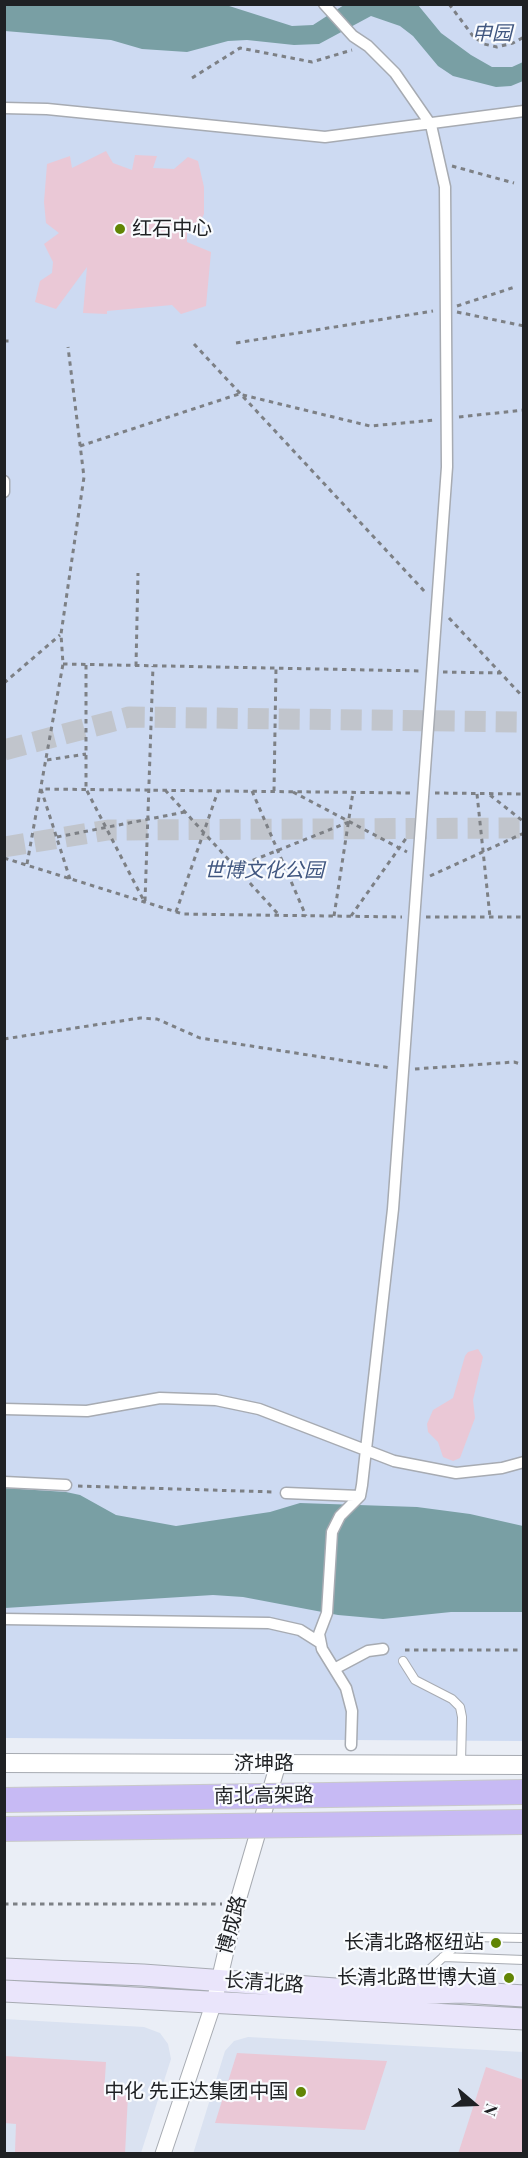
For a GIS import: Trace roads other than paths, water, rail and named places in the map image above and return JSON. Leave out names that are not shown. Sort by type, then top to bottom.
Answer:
[{"type":"highway","name":"南北高架路","points":[[4,1800],[524,1792]]},
{"type":"highway","name":"南北高架路","points":[[4,1829],[524,1822]]},
{"type":"main road","name":"长清北路","points":[[4,1969],[217,1980],[404,1994],[462,1992],[524,1996]]},
{"type":"main road","name":"长清北路","points":[[4,1991],[267,2007],[524,2019]]},
{"type":"street","points":[[319,1642],[327,1613],[332,1532],[340,1516],[360,1496],[393,1209],[447,467],[445,187],[431,125],[395,73],[368,46],[353,36],[324,4]]},
{"type":"street","points":[[4,108],[47,109],[325,137],[431,125],[524,111]]},
{"type":"street","points":[[4,482],[4,492]]},
{"type":"street","points":[[4,1409],[87,1411],[160,1398],[216,1400],[259,1409],[394,1461],[456,1473],[502,1468],[524,1462]]},
{"type":"street","points":[[4,1482],[66,1485]]},
{"type":"street","points":[[286,1493],[360,1496]]},
{"type":"street","points":[[4,1619],[269,1623],[292,1627],[319,1642],[336,1668],[346,1688],[352,1711],[351,1745]]},
{"type":"street","points":[[336,1668],[368,1651],[383,1649]]},
{"type":"street","name":"济坤路","points":[[4,1762],[524,1765]]},
{"type":"street","name":"博成路","points":[[163,2154],[214,2002],[217,1980],[237,1904],[278,1764]]},
{"type":"lane","points":[[403,1661],[415,1680],[453,1699],[460,1707],[462,1717],[461,1765]]},
{"type":"lane","points":[[404,1994],[442,1957],[470,1937],[524,1938]]},
{"type":"lane","points":[[442,1957],[524,1960]]},
{"type":"tunnel","points":[[4,750],[129,717],[524,722]]},
{"type":"tunnel","points":[[4,847],[108,830],[524,828]]},
{"type":"place","name":"红石中心","points":[[120,229]]},
{"type":"place","name":"长清北路枢纽站","points":[[496,1943]]},
{"type":"place","name":"长清北路世博大道","points":[[509,1978]]},
{"type":"place","name":"中化 先正达集团中国","points":[[301,2092]]},
{"type":"park label","name":"申园","points":[[492,34]]},
{"type":"park label","name":"世博文化公园","points":[[264,871]]}]
